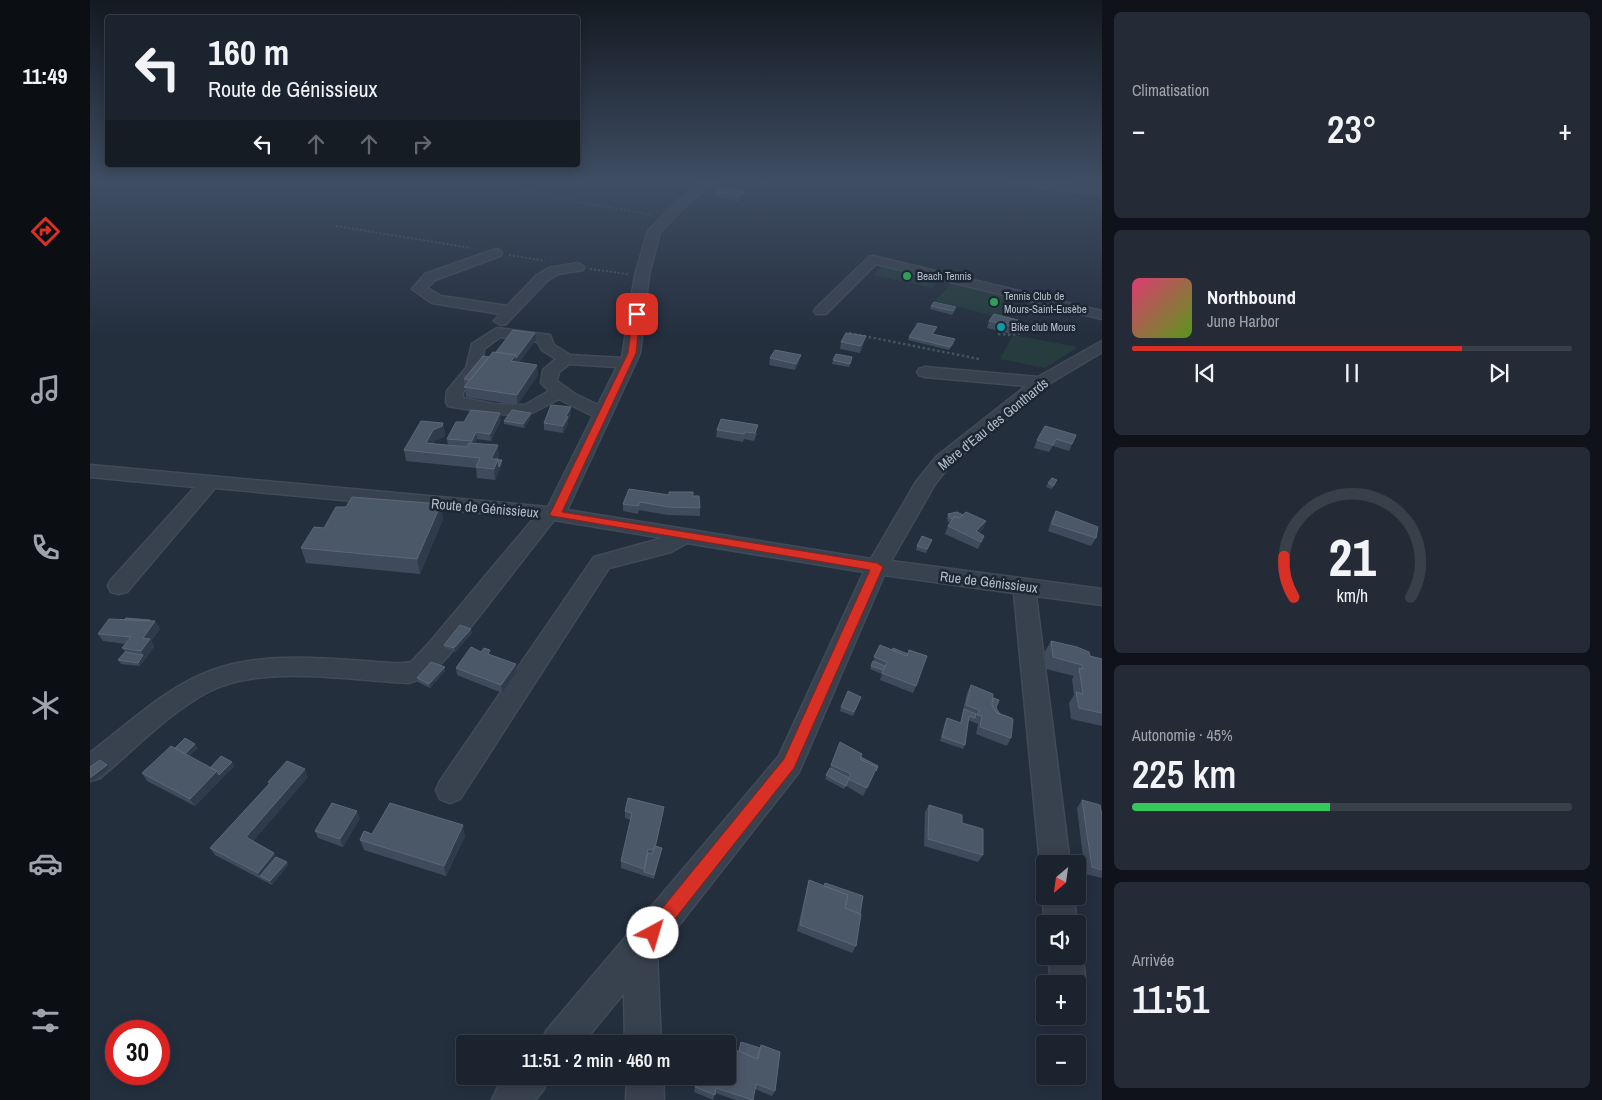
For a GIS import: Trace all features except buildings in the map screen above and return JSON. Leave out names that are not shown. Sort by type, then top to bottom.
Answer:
[{"type":"street","points":[[90,769],[168,706],[214,678],[237,672],[290,668],[408,673],[419,670],[439,649],[552,514],[632,353],[642,275],[653,233]]},
{"type":"street","points":[[496,253],[430,277],[419,289],[437,300],[511,311]]},
{"type":"street","points":[[820,311],[873,260],[1102,314]]},
{"type":"street","points":[[560,391],[528,410],[494,410],[454,402],[455,391],[474,369],[477,347],[497,332],[499,324],[542,278],[554,270],[578,267]]},
{"type":"street","points":[[497,332],[545,338],[547,347],[566,359],[627,363]]},
{"type":"street","name":"Mère d'Eau des Gonthards","points":[[567,1035],[640,948],[789,764],[877,567],[916,498],[943,461],[1041,382],[1102,346]]},
{"type":"street","points":[[566,359],[551,370],[549,383],[602,414]]},
{"type":"street","points":[[924,372],[1041,382]]},
{"type":"street","name":"Route de Génissieux","points":[[90,472],[552,514],[877,567]]},
{"type":"street","points":[[119,586],[208,484]]},
{"type":"street","points":[[450,790],[602,562],[664,547],[683,536]]},
{"type":"street","name":"Rue de Génissieux","points":[[877,567],[1102,597]]},
{"type":"street","points":[[1024,586],[1053,855]]},
{"type":"street","points":[[640,948],[643,1035]]},
{"type":"street","points":[[511,1100],[524,1085]]},
{"type":"street","points":[[645,1085],[646,1100]]},
{"type":"path","points":[[998,334],[1012,335],[1038,329]]},
{"type":"path","points":[[849,333],[979,359]]},
{"type":"green space","name":"Beach Tennis","points":[[884,264],[941,277],[932,288],[873,275]]},
{"type":"green space","points":[[955,280],[1019,296],[1002,318],[935,301]]},
{"type":"green space","points":[[1013,335],[1078,347],[1045,368],[1000,359]]},
{"type":"place","name":"Beach Tennis","points":[[907,276]]},
{"type":"place","name":"Tennis Club de Mours-Saint-Eusèbe","points":[[994,302]]},
{"type":"place","name":"Bike club Mours","points":[[1001,327]]},
{"type":"route","points":[[637,314],[632,353],[555,514],[877,567],[789,764],[653,933]]}]
